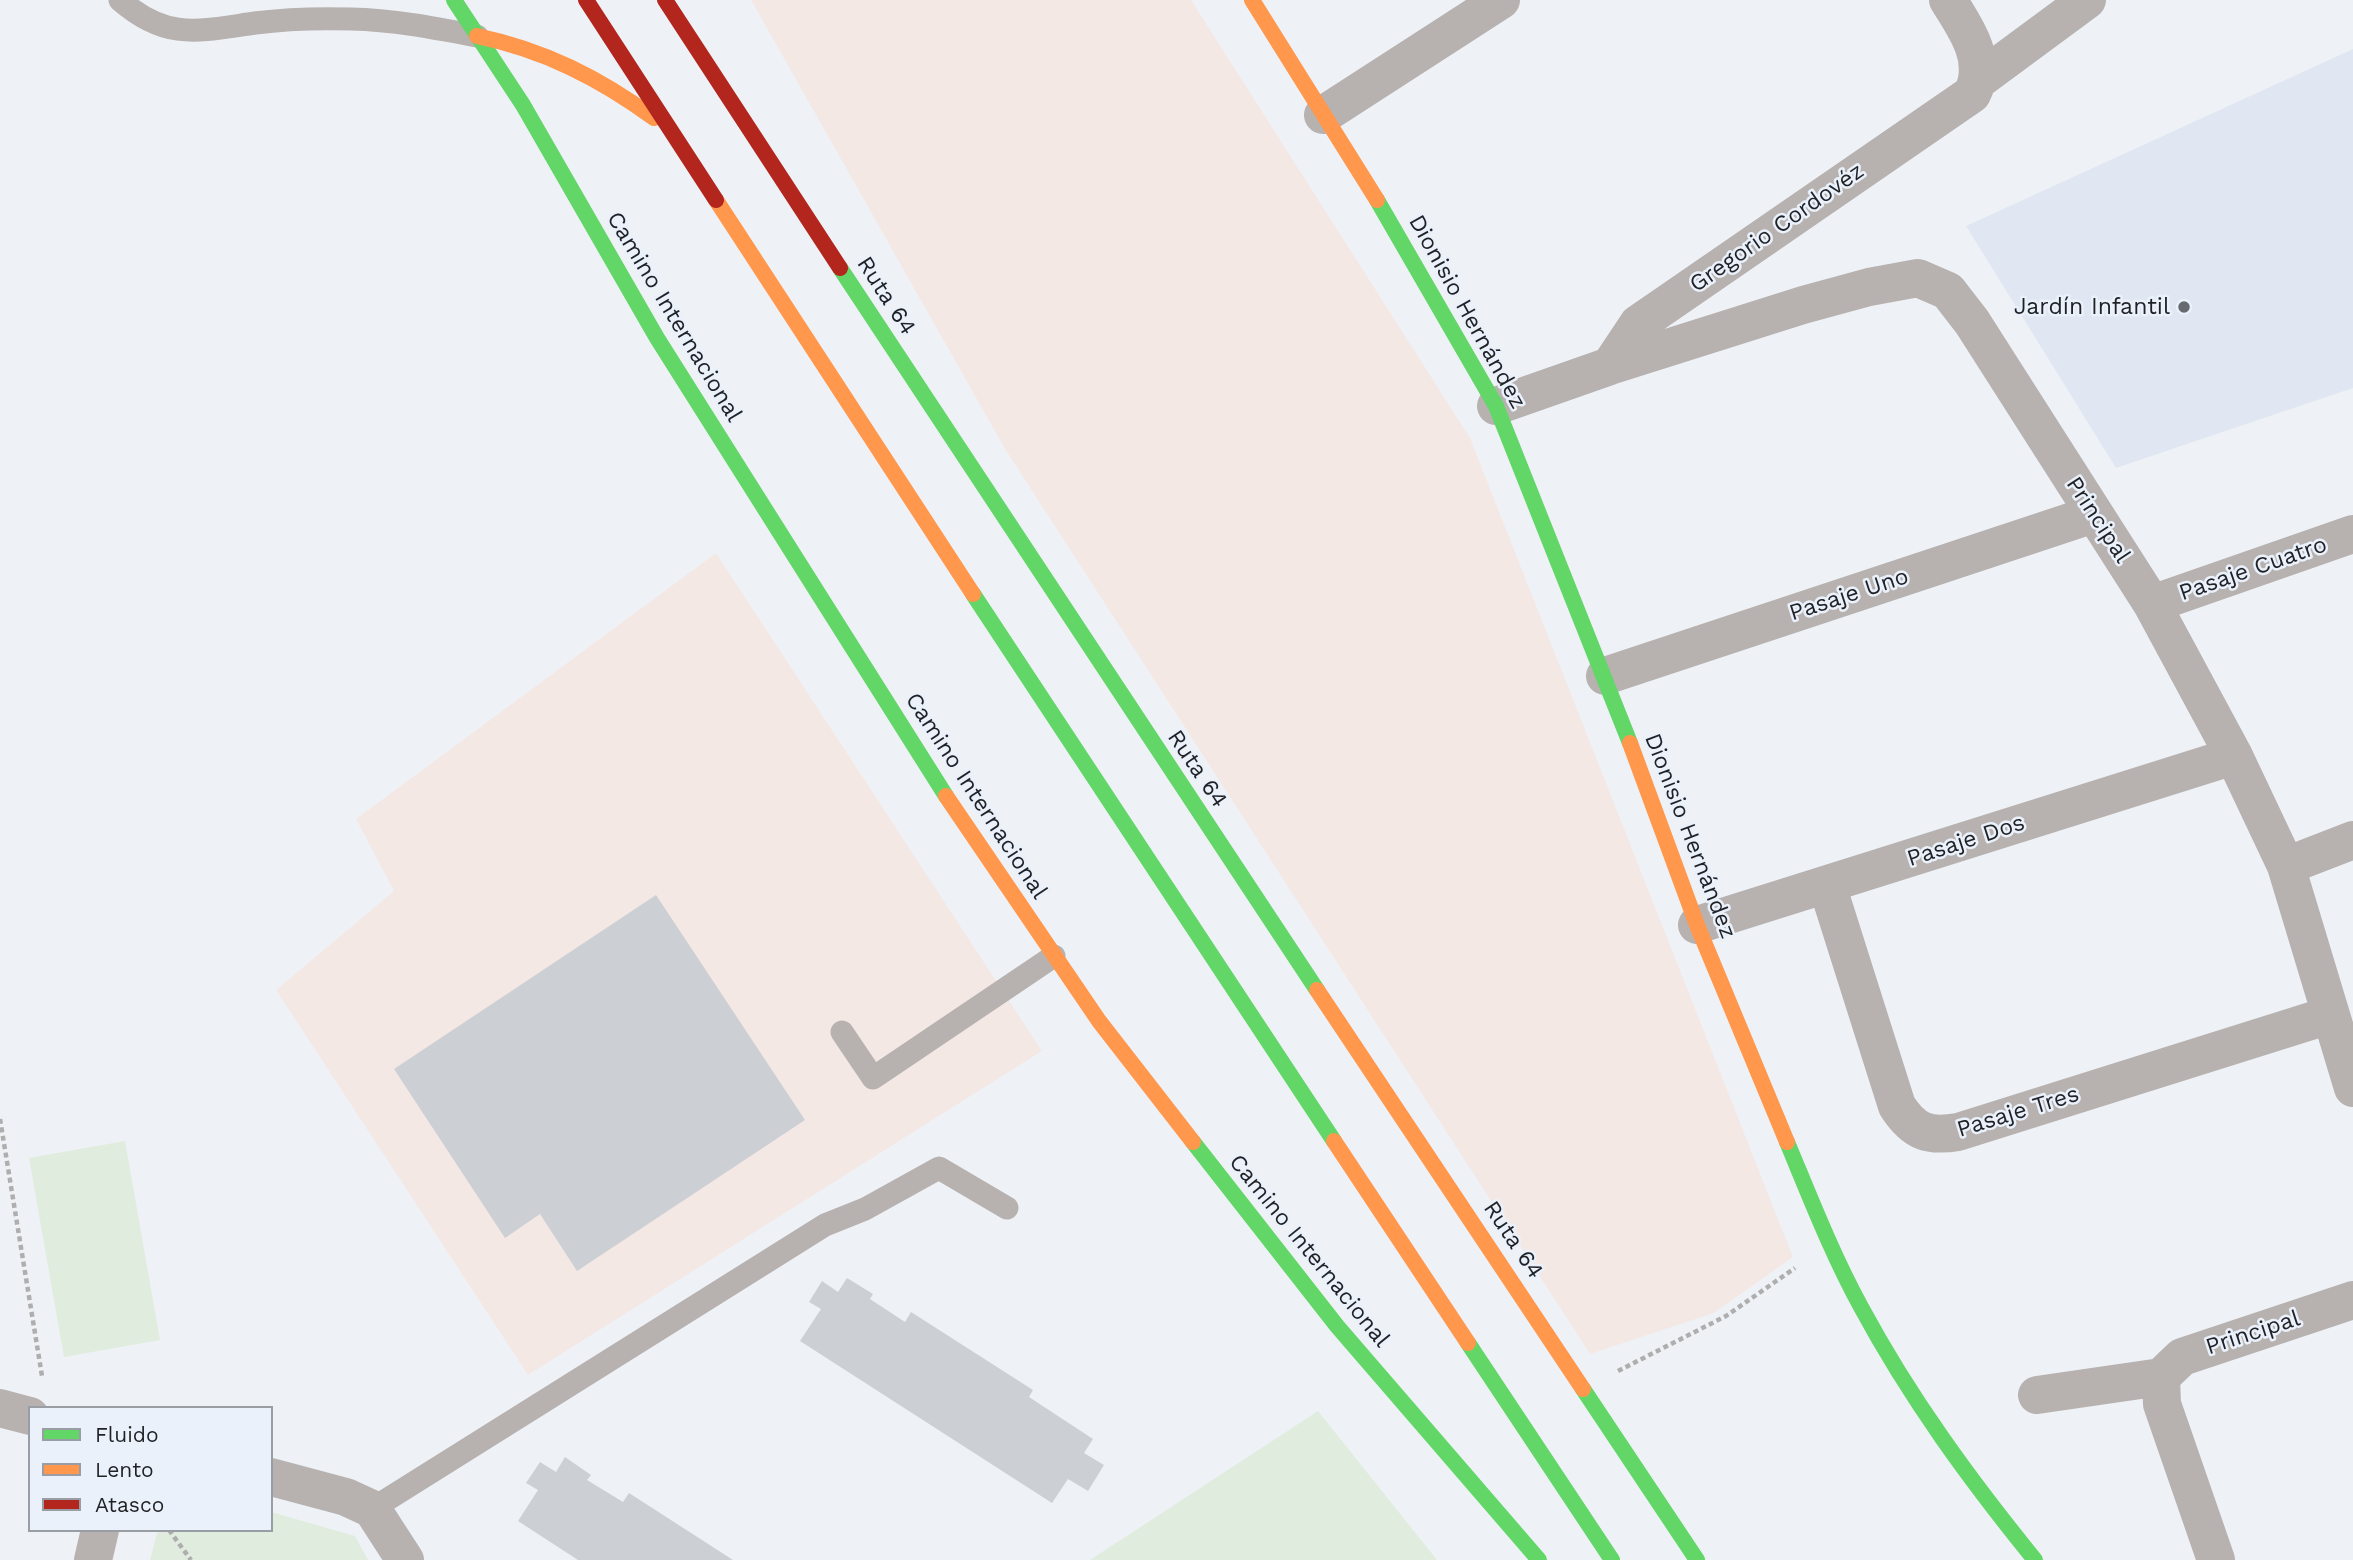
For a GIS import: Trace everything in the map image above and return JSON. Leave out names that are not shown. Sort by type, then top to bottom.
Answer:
[{"type":"main road","name":"Camino Internacional","points":[[454,0],[523,105],[664,349],[940,787],[1099,1021],[1338,1326],[1539,1560]]},
{"type":"main road","points":[[586,0],[1068,740],[1612,1560]]},
{"type":"main road","name":"Ruta 64","points":[[665,0],[1142,728],[1585,1388],[1697,1560]]},
{"type":"main road","name":"Dionisio Hernández","points":[[1252,0],[1407,248],[1496,406],[1605,676],[1697,925],[1830,1244],[1895,1367],[1931,1424],[1970,1479],[2035,1560]]},
{"type":"main road","points":[[693,12],[752,133]]},
{"type":"main road","points":[[477,36],[514,42],[550,54],[614,89],[674,133]]},
{"type":"street","points":[[1323,115],[1501,0]]},
{"type":"street","points":[[1948,0],[1976,52],[1980,79]]},
{"type":"street","name":"Gregorio Cordovéz","points":[[1610,366],[1638,324],[1972,94],[1980,79],[2087,0]]},
{"type":"street","name":"Principal","points":[[1610,366],[1869,287],[1918,278],[1948,291],[1972,322],[2152,604],[2234,756],[2286,866],[2353,1088]]},
{"type":"street","points":[[1496,406],[1610,366]]},
{"type":"street","name":"Pasaje Uno","points":[[1605,676],[2094,514]]},
{"type":"street","name":"Pasaje Cuatro","points":[[2152,604],[2353,534]]},
{"type":"street","name":"Pasaje Dos","points":[[1697,925],[2234,756]]},
{"type":"street","points":[[2286,866],[2353,840]]},
{"type":"street","name":"Pasaje Tres","points":[[1827,884],[1898,1106],[1908,1122],[1920,1132],[1938,1135],[1958,1132],[2330,1016]]},
{"type":"street","name":"Principal","points":[[2161,1377],[2182,1357],[2353,1300]]},
{"type":"street","points":[[2037,1395],[2161,1377],[2162,1404],[2216,1560]]},
{"type":"street","points":[[0,1408],[28,1415]]},
{"type":"street","points":[[273,1478],[346,1497],[372,1509],[405,1560]]},
{"type":"street","points":[[93,1560],[100,1532]]},
{"type":"lane","points":[[120,0],[156,25],[178,31],[203,32],[307,19],[349,9],[477,36]]},
{"type":"lane","points":[[842,1032],[873,1078],[1054,956]]},
{"type":"lane","points":[[372,1509],[825,1225],[865,1209],[939,1168],[1007,1208]]},
{"type":"path","points":[[0,1119],[43,1380]]},
{"type":"path","points":[[1585,1388],[1726,1316],[1830,1244]]},
{"type":"path","points":[[170,1532],[191,1560]]},
{"type":"shaded area","points":[[751,0],[1191,0],[1470,438],[1793,1257],[1714,1313],[1590,1354],[1005,449]]},
{"type":"shaded area","name":"Jardín Infantil","points":[[2353,49],[2353,388],[2116,468],[1966,226]]},
{"type":"shaded area","points":[[716,553],[1042,1051],[528,1375],[276,990],[394,891],[356,819]]},
{"type":"green space","points":[[125,1141],[160,1340],[64,1357],[29,1158]]},
{"type":"green space","points":[[1318,1411],[1437,1560],[1090,1560]]},
{"type":"green space","points":[[273,1513],[355,1536],[368,1560],[150,1560],[157,1532],[273,1532]]},
{"type":"building","points":[[656,895],[805,1120],[577,1271],[540,1214],[505,1238],[394,1069]]},
{"type":"building","points":[[847,1278],[873,1294],[870,1299],[905,1322],[911,1312],[1033,1390],[1029,1397],[1093,1439],[1084,1453],[1104,1465],[1088,1491],[1068,1479],[1052,1503],[800,1341],[821,1309],[809,1302],[822,1281],[838,1292]]},
{"type":"building","points":[[565,1457],[591,1475],[587,1480],[623,1502],[629,1493],[733,1560],[578,1560],[518,1521],[538,1490],[526,1483],[540,1462],[556,1472]]},
{"type":"traffic: fast","points":[[454,0],[523,105],[657,338],[946,796]]},
{"type":"traffic: fast","points":[[1377,200],[1496,406],[1630,743]]},
{"type":"traffic: fast","points":[[840,268],[1317,990]]},
{"type":"traffic: fast","points":[[973,594],[1334,1141]]},
{"type":"traffic: fast","points":[[1193,1142],[1337,1326],[1539,1560]]},
{"type":"traffic: fast","points":[[1787,1142],[1840,1267],[1880,1341],[1942,1438],[2035,1560]]},
{"type":"traffic: fast","points":[[1468,1343],[1612,1560]]},
{"type":"traffic: fast","points":[[1583,1389],[1697,1560]]},
{"type":"traffic: slow","points":[[1252,0],[1377,200]]},
{"type":"traffic: slow","points":[[477,36],[525,49],[570,67],[613,90],[654,118]]},
{"type":"traffic: slow","points":[[716,200],[973,594]]},
{"type":"traffic: slow","points":[[1630,743],[1697,925],[1787,1142]]},
{"type":"traffic: slow","points":[[946,796],[1099,1021],[1193,1142]]},
{"type":"traffic: slow","points":[[1317,990],[1583,1389]]},
{"type":"traffic: slow","points":[[1334,1141],[1468,1343]]},
{"type":"traffic: jam","points":[[586,0],[716,200]]},
{"type":"traffic: jam","points":[[665,0],[840,268]]},
{"type":"place","name":"Jardín Infantil","points":[[2184,307]]}]
